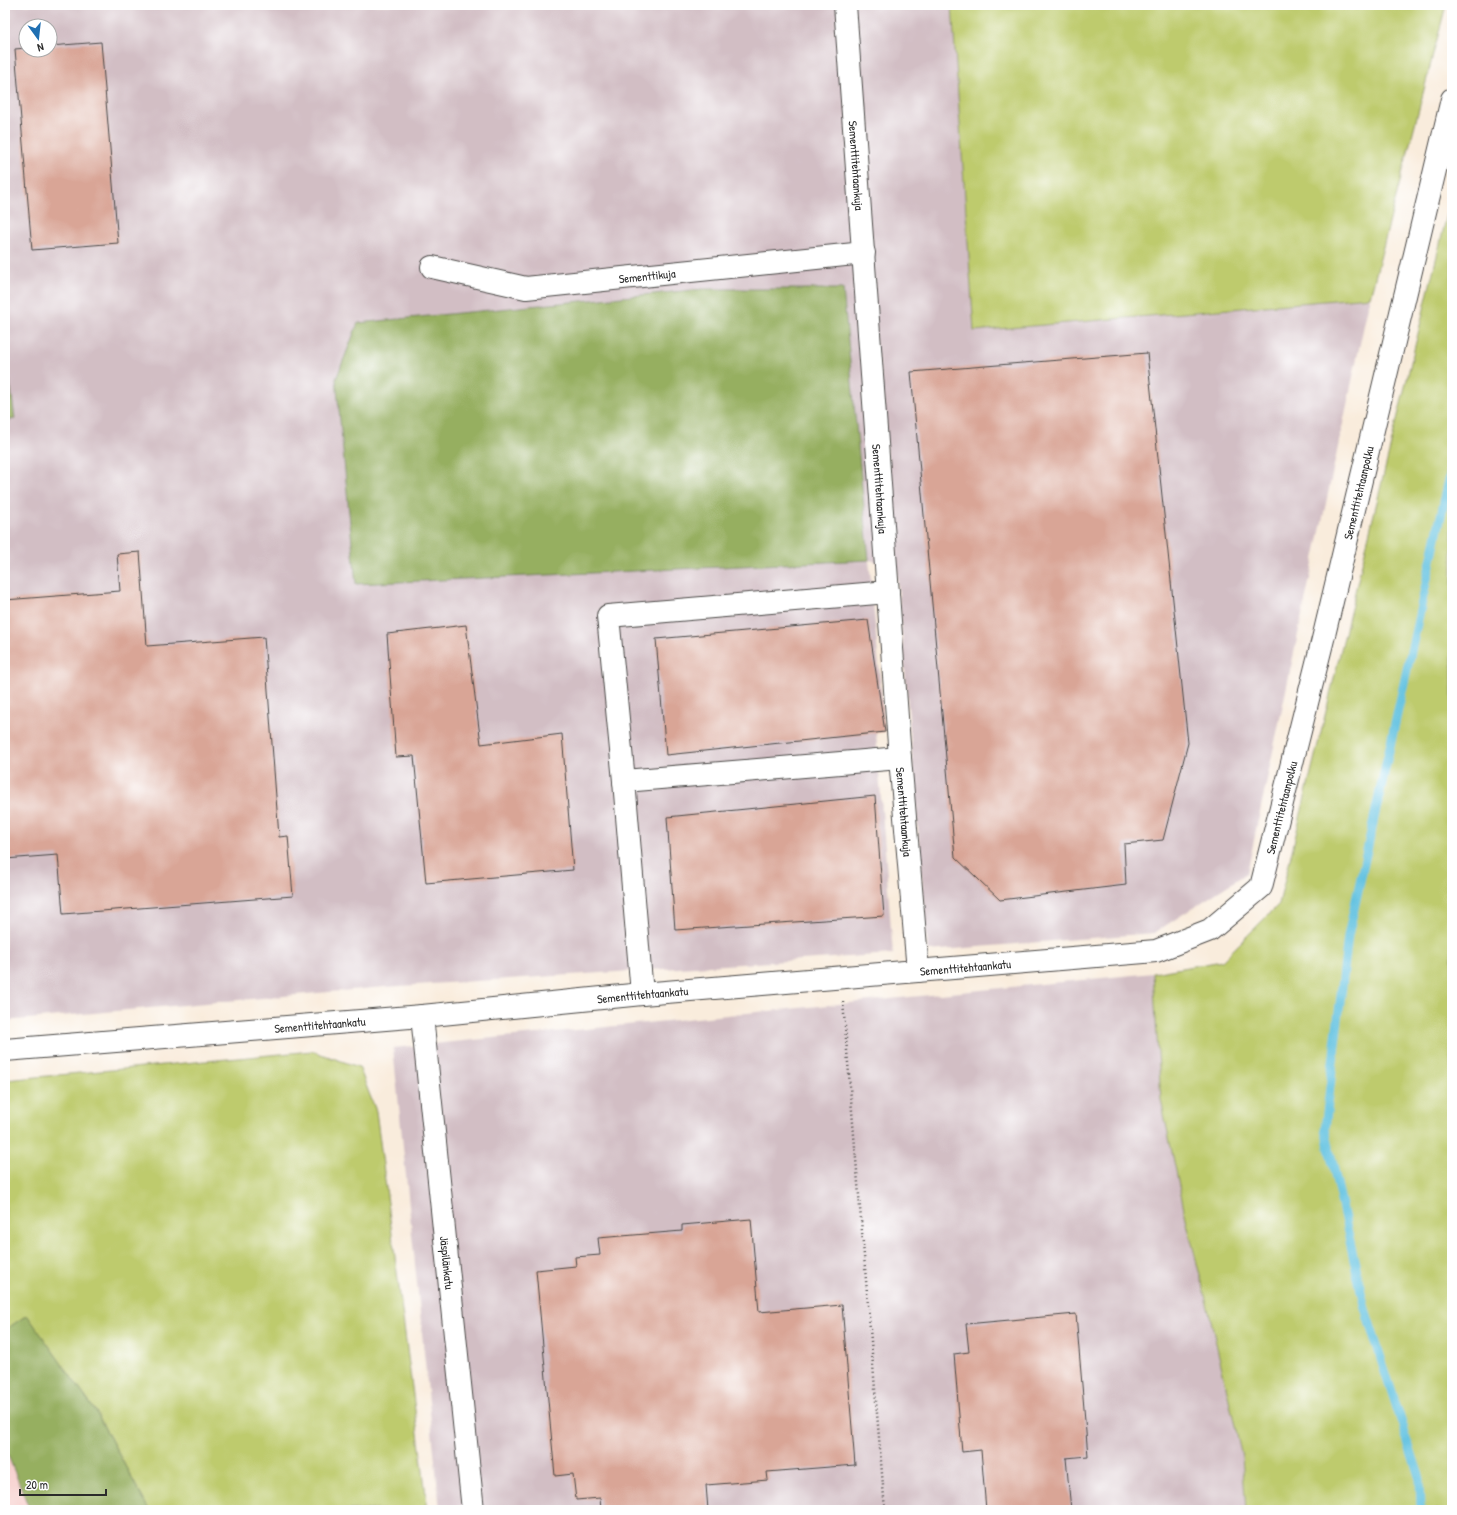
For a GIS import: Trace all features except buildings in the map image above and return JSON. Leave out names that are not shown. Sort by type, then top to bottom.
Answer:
[{"type":"street","name":"Sementtitehtaankuja","points":[[845,5],[900,758],[918,971]]},
{"type":"street","name":"Sementtitehtaanpolku","points":[[1261,887],[1324,635],[1452,99]]},
{"type":"street","name":"Sementtikuja","points":[[432,268],[526,288],[864,253]]},
{"type":"street","points":[[642,994],[608,616],[888,592]]},
{"type":"street","points":[[624,781],[900,758]]},
{"type":"street","name":"Sementtitehtaankatu","points":[[5,1050],[422,1016],[642,994],[1156,951],[1210,930],[1261,887]]},
{"type":"street","name":"Jäspilänkatu","points":[[422,1016],[473,1510]]},
{"type":"path","points":[[841,978],[885,1510]]},
{"type":"shaded area","points":[[5,5],[952,5],[974,331],[1370,297],[1247,873],[1154,933],[928,951],[879,352],[886,564],[869,560],[885,732],[868,628],[893,954],[385,987],[5,1021],[5,421],[15,419],[5,347]]},
{"type":"shaded area","points":[[1153,973],[1161,1100],[1187,1223],[1242,1456],[1246,1510],[440,1510],[393,1048]]},
{"type":"shaded area","points":[[5,1448],[30,1510],[5,1510]]},
{"type":"green space","points":[[952,5],[1446,5],[1370,297],[974,331]]},
{"type":"green space","points":[[1452,194],[1452,1510],[1246,1510],[1242,1456],[1187,1223],[1161,1100],[1153,973],[1222,961],[1279,904]]},
{"type":"green space","points":[[703,289],[843,289],[869,560],[356,584],[336,379],[358,323]]},
{"type":"green space","points":[[5,347],[15,419],[5,421]]},
{"type":"green space","points":[[312,1051],[359,1067],[376,1111],[428,1510],[149,1510],[96,1412],[27,1315],[5,1330],[5,1080]]},
{"type":"green space","points":[[27,1315],[96,1412],[149,1510],[30,1510],[5,1448],[5,1330]]},
{"type":"waterway","points":[[1421,1510],[1420,1479],[1365,1309],[1325,1129],[1348,936],[1452,466]]}]
